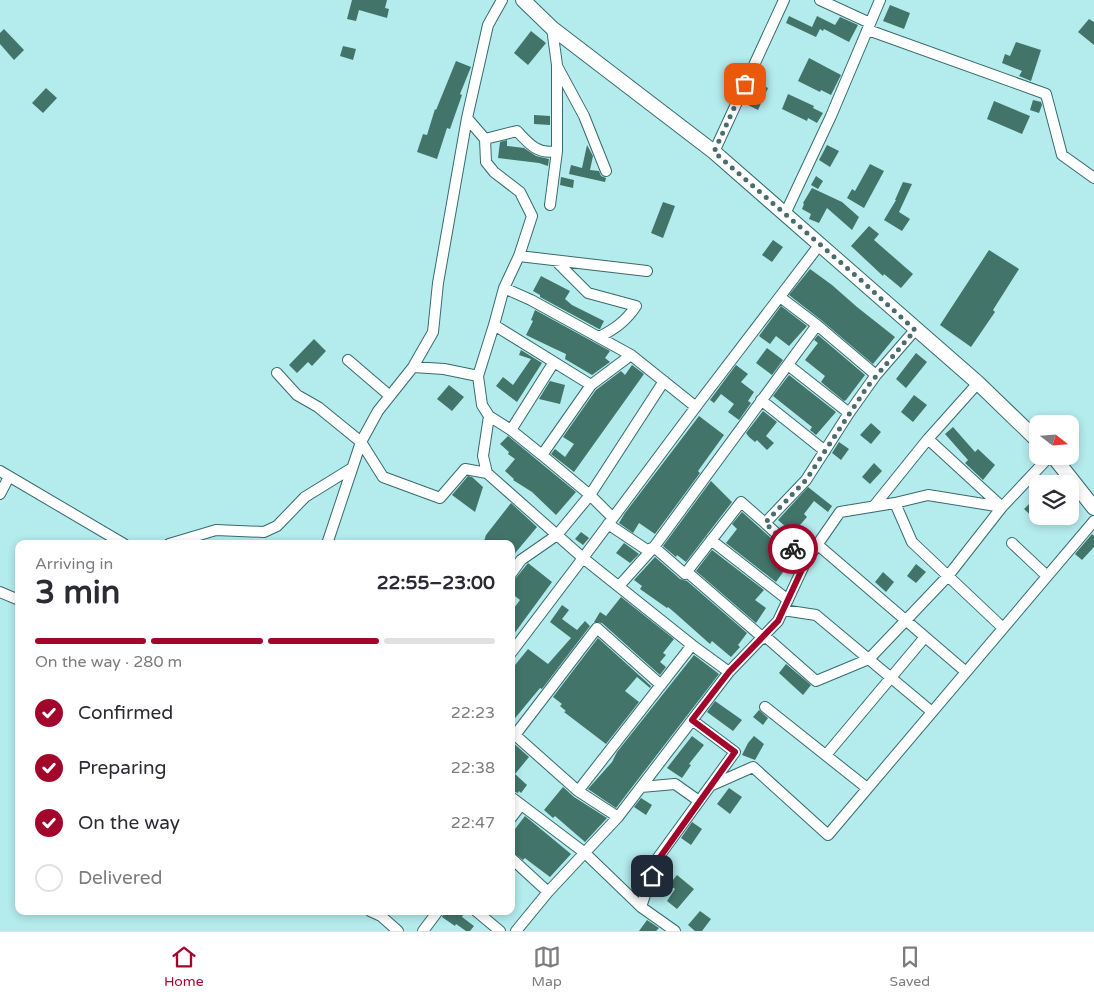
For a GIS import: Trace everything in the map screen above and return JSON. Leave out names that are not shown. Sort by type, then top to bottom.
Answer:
[{"type":"main road","points":[[526,1],[552,28],[714,152],[915,330],[978,383],[1029,432]]},
{"type":"main road","points":[[1058,465],[1094,508]]},
{"type":"street","points":[[328,540],[361,442],[378,411],[413,367],[433,332],[438,284],[467,118],[488,25],[502,0]]},
{"type":"street","points":[[714,152],[784,0]]},
{"type":"street","points":[[820,0],[869,27],[1046,94],[1062,155],[1094,178]]},
{"type":"street","points":[[785,214],[831,116],[880,0]]},
{"type":"street","points":[[550,205],[558,152],[557,65],[552,28]]},
{"type":"street","points":[[557,65],[584,116],[606,170]]},
{"type":"street","points":[[467,118],[485,139],[486,162],[494,172],[520,192],[532,216],[519,256],[504,288],[478,376],[482,404],[489,416],[511,430],[590,495],[611,521],[647,550],[654,547]]},
{"type":"street","points":[[485,139],[517,131],[529,144],[547,154],[558,152]]},
{"type":"street","points":[[515,648],[820,244]]},
{"type":"street","points":[[519,256],[647,271]]},
{"type":"street","points":[[556,261],[588,293],[636,306],[628,318],[611,331],[599,337]]},
{"type":"street","points":[[504,288],[531,300],[631,355],[696,407]]},
{"type":"street","points":[[780,297],[876,375]]},
{"type":"street","points":[[494,325],[591,385]]},
{"type":"street","points":[[619,586],[654,547],[817,326]]},
{"type":"street","points":[[765,523],[806,480],[876,375],[915,330]]},
{"type":"street","points":[[542,455],[591,385],[631,355]]},
{"type":"street","points":[[348,360],[390,396]]},
{"type":"street","points":[[511,430],[554,362]]},
{"type":"street","points":[[788,365],[849,413]]},
{"type":"street","points":[[413,367],[444,369],[478,376]]},
{"type":"street","points":[[277,373],[297,395],[318,407],[361,442],[383,477],[440,498],[465,469],[487,473],[583,558],[729,672]]},
{"type":"street","points":[[515,568],[521,560],[557,535],[590,495],[664,381]]},
{"type":"street","points":[[874,506],[928,439],[978,383]]},
{"type":"street","points":[[761,400],[825,451]]},
{"type":"street","points":[[487,473],[483,456],[489,416]]},
{"type":"street","points":[[928,439],[1002,508]]},
{"type":"street","points":[[760,640],[766,637],[816,681],[869,659],[948,576],[1002,508],[1043,465]]},
{"type":"street","points":[[182,540],[216,530],[264,532],[277,526],[305,497],[352,468]]},
{"type":"street","points":[[0,494],[5,474],[117,540]]},
{"type":"street","points":[[516,931],[548,892],[618,818],[729,672],[778,621],[806,561],[840,512],[895,503],[928,495],[1002,508]]},
{"type":"street","points":[[685,574],[741,502],[806,561]]},
{"type":"street","points":[[895,503],[912,542],[1003,628]]},
{"type":"street","points":[[710,786],[753,767],[828,834],[1094,521]]},
{"type":"street","points":[[711,540],[785,605],[816,615],[932,712]]},
{"type":"street","points":[[1012,543],[1047,576]]},
{"type":"street","points":[[818,545],[966,672]]},
{"type":"street","points":[[654,547],[762,637],[760,640]]},
{"type":"street","points":[[0,592],[15,598]]},
{"type":"street","points":[[515,734],[597,628],[661,685]]},
{"type":"street","points":[[826,755],[925,637]]},
{"type":"street","points":[[578,791],[692,645]]},
{"type":"street","points":[[766,707],[867,788]]},
{"type":"street","points":[[641,907],[658,860],[735,752],[692,720]]},
{"type":"street","points":[[515,739],[578,791],[618,818]]},
{"type":"street","points":[[641,787],[675,784],[699,801]]},
{"type":"street","points":[[515,800],[585,853],[641,907],[675,931]]},
{"type":"street","points":[[515,813],[521,805]]},
{"type":"street","points":[[515,862],[548,892]]},
{"type":"street","points":[[379,915],[398,931]]},
{"type":"street","points":[[423,931],[435,915]]},
{"type":"street","points":[[481,915],[500,931]]},
{"type":"building","points":[[352,0],[387,0],[385,8],[389,9],[387,18],[359,10],[356,21],[347,19]]},
{"type":"building","points":[[890,5],[910,13],[904,29],[883,21]]},
{"type":"building","points":[[789,16],[812,27],[817,16],[835,25],[840,17],[858,25],[849,42],[824,29],[823,31],[820,29],[816,37],[786,23]]},
{"type":"building","points":[[1089,19],[1094,22],[1094,45],[1078,32]]},
{"type":"building","points":[[4,29],[24,50],[14,60],[0,44],[0,33]]},
{"type":"building","points":[[531,31],[546,43],[528,65],[514,53]]},
{"type":"building","points":[[1016,42],[1041,50],[1031,81],[1019,76],[1022,71],[1002,63],[1005,54],[1010,56]]},
{"type":"building","points":[[343,46],[356,49],[353,60],[340,56]]},
{"type":"building","points":[[809,58],[841,75],[831,95],[821,90],[820,92],[798,81]]},
{"type":"building","points":[[456,61],[471,67],[460,94],[462,95],[450,129],[447,128],[437,159],[417,152],[423,134],[427,135],[435,109]]},
{"type":"building","points":[[756,82],[768,88],[758,110],[746,104]]},
{"type":"building","points":[[46,88],[57,98],[43,113],[32,103]]},
{"type":"building","points":[[788,94],[814,106],[813,108],[823,113],[817,123],[808,118],[807,121],[782,109]]},
{"type":"building","points":[[1033,100],[1041,102],[1042,105],[1039,113],[1030,110]]},
{"type":"building","points":[[994,101],[1030,116],[1022,134],[987,119]]},
{"type":"building","points":[[534,115],[550,116],[550,125],[534,124]]},
{"type":"building","points":[[507,140],[507,146],[524,148],[536,156],[549,159],[548,166],[539,163],[498,158],[500,142]]},
{"type":"building","points":[[587,145],[593,156],[590,170],[599,171],[601,176],[606,178],[605,182],[569,174],[571,165],[582,168]]},
{"type":"building","points":[[827,145],[839,151],[830,167],[819,160]]},
{"type":"building","points":[[870,164],[884,171],[864,208],[847,198],[852,189],[855,191]]},
{"type":"building","points":[[816,176],[823,181],[818,189],[811,185]]},
{"type":"building","points":[[561,177],[574,180],[573,188],[560,185]]},
{"type":"building","points":[[903,182],[912,184],[899,212],[910,219],[902,231],[884,220],[896,200]]},
{"type":"building","points":[[812,188],[842,202],[859,217],[852,230],[827,208],[819,223],[809,219],[811,214],[802,209],[803,203]]},
{"type":"building","points":[[663,202],[675,206],[663,238],[651,233]]},
{"type":"building","points":[[869,226],[879,234],[874,240],[913,274],[901,288],[884,274],[883,276],[851,246]]},
{"type":"building","points":[[773,240],[783,247],[772,262],[762,255]]},
{"type":"building","points":[[989,250],[1019,269],[993,310],[995,312],[971,347],[940,325]]},
{"type":"building","points":[[810,269],[895,337],[873,364],[789,295]]},
{"type":"building","points":[[541,276],[570,291],[565,299],[572,305],[604,321],[600,329],[540,297],[540,295],[533,291]]},
{"type":"building","points":[[781,306],[807,326],[789,346],[776,336],[770,344],[759,336]]},
{"type":"building","points":[[535,310],[610,351],[605,358],[610,362],[592,375],[565,359],[566,354],[526,335],[533,321],[531,320]]},
{"type":"building","points":[[818,335],[865,375],[844,401],[821,382],[825,376],[805,360],[818,343],[814,340]]},
{"type":"building","points":[[314,339],[326,351],[312,366],[308,362],[297,373],[289,365]]},
{"type":"building","points":[[767,348],[783,360],[772,375],[756,363]]},
{"type":"building","points":[[521,350],[542,363],[517,402],[496,386],[503,377],[513,385],[531,359],[519,355]]},
{"type":"building","points":[[916,353],[927,362],[906,388],[896,379]]},
{"type":"building","points":[[632,365],[644,374],[574,472],[551,454],[555,449],[565,457],[574,444],[563,437],[596,390],[621,371],[625,375]]},
{"type":"building","points":[[736,365],[748,374],[741,382],[754,392],[748,401],[751,403],[739,420],[728,412],[734,404],[721,394],[714,403],[710,400]]},
{"type":"building","points":[[789,375],[836,412],[816,435],[810,430],[812,427],[773,396]]},
{"type":"building","points":[[550,381],[565,385],[560,404],[539,399]]},
{"type":"building","points":[[449,385],[464,397],[452,411],[437,399]]},
{"type":"building","points":[[914,395],[927,405],[913,422],[901,412]]},
{"type":"building","points":[[763,411],[777,422],[766,436],[774,443],[767,450],[746,433]]},
{"type":"building","points":[[699,416],[724,435],[698,471],[700,473],[655,534],[639,523],[633,533],[619,523]]},
{"type":"building","points":[[871,423],[881,432],[871,444],[860,435]]},
{"type":"building","points":[[953,427],[975,452],[978,449],[995,465],[983,480],[965,463],[968,460],[945,434]]},
{"type":"building","points":[[508,436],[576,492],[556,515],[532,492],[513,480],[505,471],[515,459],[500,444]]},
{"type":"building","points":[[839,442],[849,449],[841,460],[832,453]]},
{"type":"building","points":[[874,463],[882,471],[870,484],[862,477]]},
{"type":"building","points":[[468,476],[472,477],[483,487],[475,512],[452,495]]},
{"type":"building","points":[[711,481],[732,502],[686,562],[677,555],[676,557],[663,546]]},
{"type":"building","points":[[808,487],[832,506],[828,512],[814,501],[804,514],[807,517],[793,533],[778,520]]},
{"type":"building","points":[[511,503],[537,527],[515,553],[515,540],[484,540],[486,535]]},
{"type":"building","points":[[1029,504],[1029,514],[1024,509]]},
{"type":"building","points":[[742,512],[793,558],[776,582],[726,543],[737,529],[732,524]]},
{"type":"building","points":[[581,532],[589,538],[583,545],[575,539]]},
{"type":"building","points":[[1092,534],[1094,536],[1094,547],[1082,560],[1075,554]]},
{"type":"building","points":[[624,543],[639,554],[630,563],[616,553]]},
{"type":"building","points":[[712,550],[764,590],[755,600],[766,608],[756,623],[696,571]]},
{"type":"building","points":[[655,557],[680,579],[687,581],[747,633],[738,645],[740,647],[731,657],[712,641],[710,644],[668,607],[640,589],[642,586],[634,580]]},
{"type":"building","points":[[528,563],[552,582],[515,633],[515,607],[520,600],[515,596],[516,578]]},
{"type":"building","points":[[916,564],[926,572],[916,583],[907,576]]},
{"type":"building","points":[[883,572],[894,582],[886,592],[875,582]]},
{"type":"building","points":[[621,597],[674,639],[663,653],[666,655],[660,662],[666,667],[660,675],[602,623],[594,622],[600,612],[606,616]]},
{"type":"building","points":[[562,605],[569,610],[562,619],[577,630],[585,621],[590,626],[542,689],[540,688],[515,718],[515,665],[528,649],[548,664],[571,638],[550,622]]},
{"type":"building","points":[[598,638],[651,686],[650,688],[637,677],[625,691],[639,702],[606,744],[564,712],[566,711],[560,706],[562,704],[553,697]]},
{"type":"building","points":[[694,655],[719,674],[616,808],[588,789],[612,762],[617,752]]},
{"type":"building","points":[[786,664],[811,685],[803,695],[779,673]]},
{"type":"building","points":[[715,701],[742,720],[733,731],[707,712]]},
{"type":"building","points":[[759,710],[768,718],[763,725],[753,717]]},
{"type":"building","points":[[692,736],[704,745],[689,764],[691,765],[682,778],[667,768]]},
{"type":"building","points":[[754,736],[764,744],[755,760],[742,755]]},
{"type":"building","points":[[515,745],[529,757],[515,774]]},
{"type":"building","points":[[515,774],[527,785],[521,793],[519,791],[518,793],[515,792]]},
{"type":"building","points":[[563,787],[574,797],[607,818],[585,842],[555,816],[553,818],[544,810]]},
{"type":"building","points":[[729,788],[742,797],[730,814],[717,804]]},
{"type":"building","points":[[641,798],[652,805],[646,815],[634,807]]},
{"type":"building","points":[[525,816],[571,854],[550,877],[525,858],[523,860],[515,854],[515,829]]},
{"type":"building","points":[[692,822],[702,829],[691,845],[681,838]]},
{"type":"building","points":[[677,875],[694,889],[677,909],[667,901],[675,889],[669,885]]},
{"type":"building","points":[[700,911],[711,919],[702,931],[695,931],[688,925]]},
{"type":"building","points":[[443,915],[463,915],[462,917],[474,926],[470,931],[466,931],[442,917]]},
{"type":"building","points":[[647,920],[659,928],[656,931],[639,931]]},
{"type":"way so far","points":[[745,84],[714,152],[915,330],[867,387],[806,480],[765,523],[793,549]]},
{"type":"route","points":[[652,876],[658,860],[735,752],[692,720],[729,672],[778,621],[806,561],[793,549]]}]
